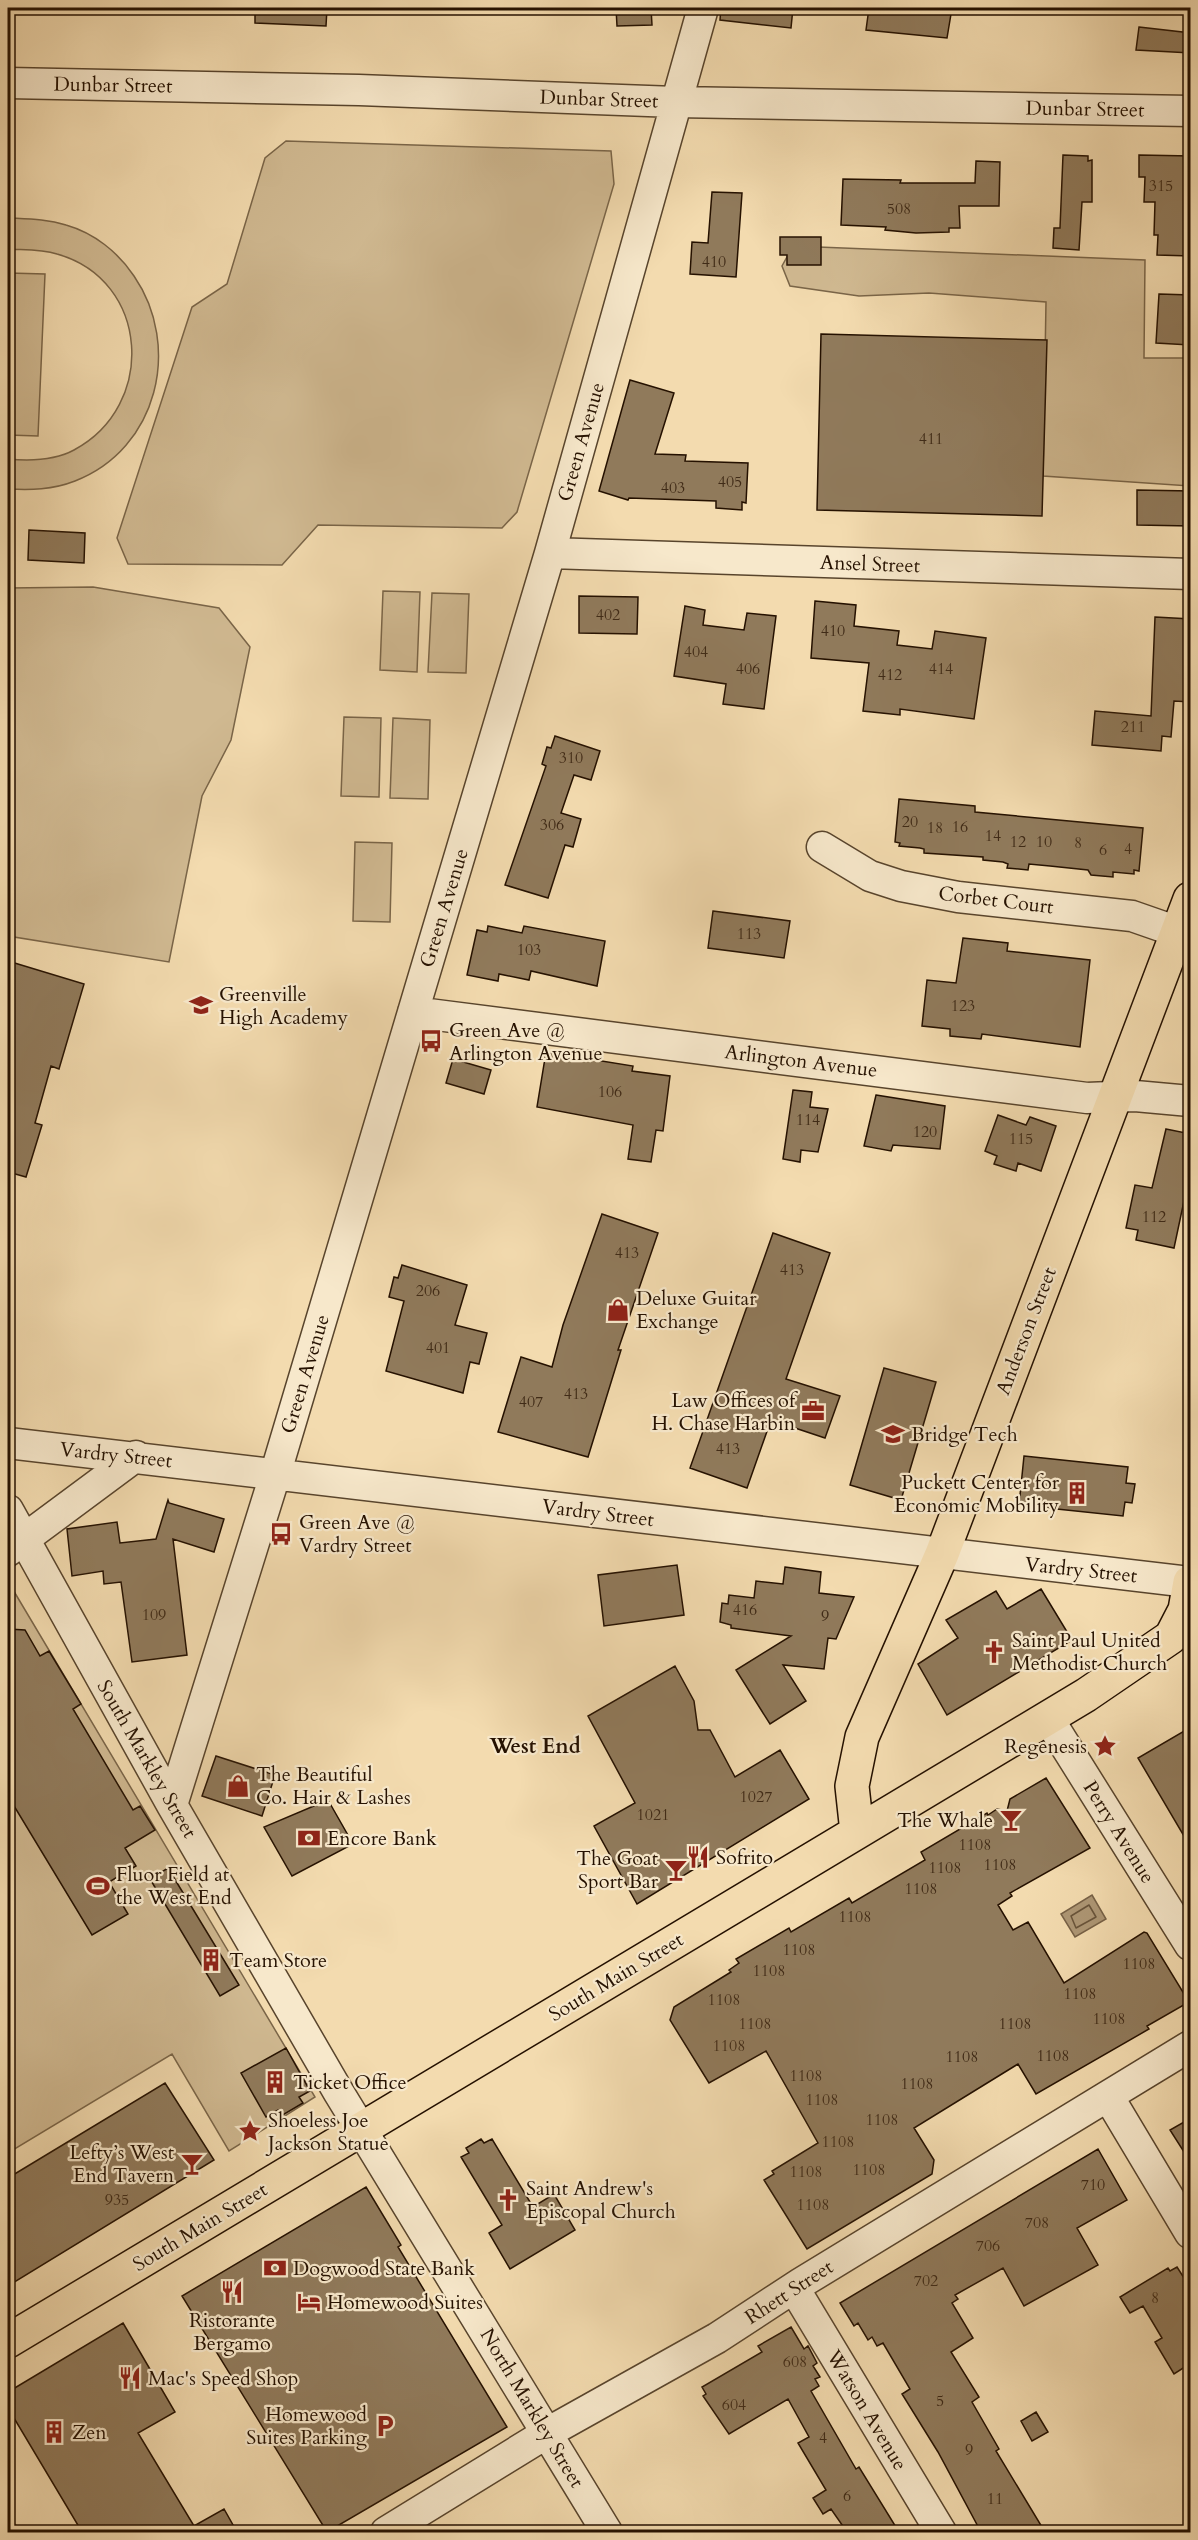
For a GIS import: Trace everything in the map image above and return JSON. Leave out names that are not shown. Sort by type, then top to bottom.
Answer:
[{"type":"main road","name":"Anderson Street","points":[[857,1832],[852,1786],[862,1737],[942,1554],[1191,899]]},
{"type":"main road","name":"South Main Street","points":[[8,2341],[1048,1718],[1171,1637],[1185,1610],[1190,1582]]},
{"type":"street","name":"Green Avenue","points":[[172,1805],[275,1475],[550,554],[703,8]]},
{"type":"street","name":"Dunbar Street","points":[[8,83],[359,90],[675,102],[1191,111]]},
{"type":"street","name":"Ansel Street","points":[[550,554],[1191,574]]},
{"type":"street","name":"Corbet Court","points":[[822,847],[870,876],[901,886],[958,897],[1132,916],[1178,932]]},
{"type":"street","name":"Arlington Avenue","points":[[412,1012],[1087,1098],[1191,1101]]},
{"type":"street","name":"Vardry Street","points":[[8,1443],[135,1456],[275,1475],[1190,1582]]},
{"type":"street","points":[[15,1546],[135,1456]]},
{"type":"street","name":"South Markley Street","points":[[8,1510],[15,1546],[172,1805],[362,2130]]},
{"type":"street","name":"Perry Avenue","points":[[1048,1718],[1191,1945]]},
{"type":"street","name":"Rhett Street","points":[[386,2532],[547,2433],[717,2338],[794,2288],[1191,2046]]},
{"type":"street","points":[[1108,2096],[1191,2233]]},
{"type":"street","name":"North Markley Street","points":[[362,2130],[607,2532]]},
{"type":"street","name":"Watson Avenue","points":[[794,2288],[941,2532]]},
{"type":"shaded area","points":[[286,141],[611,151],[614,184],[517,512],[502,528],[318,525],[282,565],[128,564],[117,538],[192,307],[227,284],[265,158]]},
{"type":"shaded area","points":[[8,218],[59,223],[86,233],[104,244],[121,259],[134,276],[149,304],[157,333],[158,363],[154,393],[143,421],[126,445],[103,466],[75,481],[50,488],[8,489],[8,459],[33,460],[66,454],[101,430],[119,404],[130,376],[132,345],[125,316],[111,289],[88,268],[57,254],[39,250],[8,249]]},
{"type":"shaded area","points":[[793,246],[1145,260],[1144,358],[1190,358],[1190,486],[1043,476],[1046,302],[929,293],[859,296],[790,286],[782,266]]},
{"type":"shaded area","points":[[8,273],[45,274],[38,436],[8,435]]},
{"type":"shaded area","points":[[93,587],[219,608],[250,647],[231,740],[202,796],[169,962],[8,936],[8,588]]},
{"type":"shaded area","points":[[383,591],[420,592],[417,672],[380,670]]},
{"type":"shaded area","points":[[432,593],[469,594],[466,673],[428,672]]},
{"type":"shaded area","points":[[344,717],[381,718],[379,797],[341,796]]},
{"type":"shaded area","points":[[393,718],[430,720],[428,799],[390,798]]},
{"type":"shaded area","points":[[355,842],[392,843],[390,922],[353,921]]},
{"type":"shaded area","name":"Fluor Field at the West End","points":[[9,1583],[315,2097],[229,2151],[172,2054],[8,2153]]},
{"type":"water","points":[[1092,1895],[1106,1919],[1075,1937],[1061,1914]]},
{"type":"building","points":[[255,8],[327,8],[326,26],[255,23]]},
{"type":"building","points":[[616,8],[651,8],[652,25],[617,26]]},
{"type":"building","points":[[721,8],[793,8],[791,28],[720,20]]},
{"type":"building","points":[[869,8],[952,8],[947,38],[866,30]]},
{"type":"building","points":[[1139,27],[1191,33],[1191,53],[1136,50]]},
{"type":"building","points":[[1063,155],[1088,156],[1088,161],[1092,160],[1092,202],[1082,202],[1079,250],[1053,248],[1054,228],[1060,228]]},
{"type":"building","points":[[1139,155],[1191,156],[1191,256],[1157,255],[1158,235],[1154,235],[1155,202],[1144,202],[1145,177],[1139,177]]},
{"type":"building","points":[[976,161],[1000,162],[999,206],[959,206],[960,228],[949,228],[949,232],[916,233],[885,230],[886,227],[841,225],[843,179],[901,180],[900,183],[975,183]]},
{"type":"building","points":[[712,192],[742,193],[736,277],[690,274],[692,242],[708,243]]},
{"type":"building","points":[[780,237],[821,237],[821,265],[787,265],[787,255],[780,255]]},
{"type":"building","points":[[1159,294],[1191,295],[1190,345],[1156,343]]},
{"type":"building","points":[[821,334],[1047,340],[1042,516],[817,510]]},
{"type":"building","points":[[630,380],[674,393],[655,454],[686,455],[685,461],[748,463],[746,503],[742,502],[742,510],[716,508],[716,501],[629,498],[628,500],[599,491]]},
{"type":"building","points":[[1137,490],[1191,491],[1191,526],[1137,525]]},
{"type":"building","points":[[29,530],[85,533],[84,563],[28,560]]},
{"type":"building","points":[[579,596],[638,597],[637,634],[579,633]]},
{"type":"building","points":[[815,601],[856,605],[854,626],[899,631],[897,645],[932,649],[935,631],[986,638],[974,719],[900,709],[900,715],[863,711],[869,663],[811,658]]},
{"type":"building","points":[[685,606],[705,610],[703,625],[744,630],[747,613],[776,616],[764,709],[723,704],[726,684],[674,676]]},
{"type":"building","points":[[1155,617],[1191,619],[1191,702],[1174,701],[1171,737],[1162,736],[1161,751],[1092,745],[1095,711],[1151,716]]},
{"type":"building","points":[[555,736],[600,751],[591,780],[574,775],[561,813],[581,819],[573,847],[565,845],[548,898],[505,885],[546,766],[542,764],[547,747],[551,748]]},
{"type":"building","points":[[899,799],[975,806],[975,812],[1143,828],[1139,871],[1134,870],[1134,874],[1113,872],[1113,877],[1091,875],[1088,870],[1029,864],[1028,870],[1007,868],[1008,864],[983,860],[983,857],[924,853],[924,849],[899,846],[900,843],[895,842]]},
{"type":"building","points":[[713,911],[790,921],[784,958],[708,948]]},
{"type":"building","points":[[488,926],[522,933],[524,926],[605,941],[597,986],[531,971],[529,980],[499,974],[498,981],[467,975],[477,930],[487,932]]},
{"type":"building","points":[[963,938],[1008,943],[1007,951],[1090,960],[1080,1047],[982,1034],[981,1039],[950,1036],[950,1029],[922,1026],[927,980],[956,983]]},
{"type":"building","points":[[8,961],[84,984],[59,1069],[51,1066],[35,1123],[42,1125],[26,1177],[8,1172]]},
{"type":"building","points":[[546,1052],[633,1066],[632,1071],[670,1076],[663,1131],[656,1130],[651,1162],[628,1159],[633,1125],[537,1107]]},
{"type":"building","points":[[453,1059],[491,1070],[484,1094],[446,1083]]},
{"type":"building","points":[[793,1090],[812,1092],[810,1107],[828,1109],[818,1152],[801,1150],[800,1162],[783,1159]]},
{"type":"building","points":[[876,1095],[945,1106],[940,1149],[893,1145],[891,1151],[864,1146]]},
{"type":"building","points":[[998,1115],[1026,1125],[1030,1117],[1056,1126],[1041,1171],[1018,1163],[1016,1171],[994,1164],[997,1156],[985,1151]]},
{"type":"building","points":[[1166,1129],[1191,1134],[1191,1168],[1174,1248],[1136,1240],[1138,1230],[1126,1228],[1135,1185],[1152,1188]]},
{"type":"building","points":[[602,1214],[658,1233],[618,1350],[621,1350],[588,1457],[498,1432],[521,1357],[552,1367],[563,1325]]},
{"type":"building","points":[[773,1233],[830,1253],[786,1379],[840,1396],[825,1438],[771,1420],[747,1488],[690,1468]]},
{"type":"building","points":[[402,1265],[467,1285],[455,1325],[487,1333],[479,1364],[470,1362],[463,1393],[386,1371],[404,1301],[389,1297],[394,1277],[398,1278]]},
{"type":"building","name":"Bridge Tech","points":[[884,1368],[936,1382],[901,1500],[850,1485]]},
{"type":"building","name":"Puckett Center for Economic Mobility","points":[[1024,1456],[1128,1467],[1126,1483],[1135,1484],[1132,1503],[1125,1502],[1123,1516],[1019,1505]]},
{"type":"building","points":[[168,1500],[169,1503],[224,1519],[214,1552],[173,1539],[187,1655],[132,1662],[121,1582],[104,1584],[103,1571],[72,1576],[67,1529],[117,1522],[120,1543],[156,1539]]},
{"type":"building","points":[[677,1565],[684,1615],[604,1626],[598,1575]]},
{"type":"building","points":[[785,1567],[821,1572],[819,1593],[854,1597],[836,1639],[828,1638],[824,1669],[783,1665],[806,1701],[770,1724],[736,1670],[791,1636],[731,1628],[731,1625],[720,1622],[722,1603],[728,1604],[729,1595],[754,1598],[756,1581],[783,1584]]},
{"type":"building","name":"Saint Paul United Methodist Church","points":[[1041,1589],[1072,1640],[947,1715],[918,1664],[958,1638],[946,1620],[996,1591],[1007,1609]]},
{"type":"building","points":[[8,1629],[25,1630],[40,1656],[49,1651],[81,1704],[73,1709],[133,1810],[140,1806],[155,1830],[125,1848],[136,1866],[109,1882],[128,1914],[92,1935],[8,1796]]},
{"type":"building","points":[[675,1666],[694,1701],[698,1730],[710,1730],[735,1777],[780,1750],[809,1799],[637,1904],[594,1826],[635,1803],[588,1716]]},
{"type":"building","points":[[1191,1727],[1191,1848],[1138,1758]]},
{"type":"building","name":"The Beautiful Co. Hair & Lashes","points":[[216,1756],[275,1775],[262,1816],[202,1796]]},
{"type":"building","points":[[1046,1778],[1090,1848],[1010,1893],[1012,1896],[998,1905],[1013,1930],[1028,1922],[1064,1983],[1144,1932],[1147,1933],[1189,2002],[1147,2026],[1149,2029],[1036,2094],[1018,2064],[914,2128],[934,2160],[932,2174],[807,2249],[764,2180],[774,2174],[772,2171],[818,2143],[766,2051],[709,2083],[670,2020],[674,2007],[731,1972],[729,1970],[739,1963],[736,1959],[789,1928],[791,1932],[849,1898],[852,1903],[925,1860],[921,1852],[987,1813],[988,1815],[997,1809],[1007,1811],[1010,1799]]},
{"type":"building","name":"Encore Bank","points":[[328,1800],[353,1844],[292,1876],[264,1827]]},
{"type":"building","points":[[168,1868],[239,1985],[220,1996],[150,1879]]},
{"type":"building","name":"Ticket Office","points":[[286,2048],[310,2091],[299,2097],[303,2103],[281,2116],[278,2110],[266,2117],[241,2073]]},
{"type":"building","points":[[165,2083],[214,2160],[8,2286],[8,2178]]},
{"type":"building","points":[[1191,2118],[1191,2163],[1170,2130]]},
{"type":"building","name":"Saint Andrew's Episcopal Church","points":[[481,2139],[484,2143],[492,2139],[533,2207],[554,2194],[575,2230],[510,2269],[489,2233],[502,2225],[461,2157],[469,2153],[466,2148]]},
{"type":"building","points":[[1098,2149],[1127,2200],[1077,2228],[1098,2265],[1024,2306],[1003,2268],[955,2295],[958,2299],[952,2303],[973,2338],[951,2352],[979,2397],[972,2402],[999,2449],[996,2451],[1045,2532],[981,2532],[938,2452],[902,2394],[910,2389],[883,2343],[877,2346],[872,2337],[868,2340],[858,2323],[854,2326],[840,2303]]},
{"type":"building","points":[[366,2187],[401,2245],[398,2247],[507,2427],[327,2532],[182,2296]]},
{"type":"building","points":[[1177,2267],[1191,2289],[1191,2363],[1174,2374],[1155,2342],[1162,2338],[1143,2306],[1130,2313],[1120,2297],[1168,2268],[1170,2271]]},
{"type":"building","points":[[123,2323],[175,2412],[138,2433],[194,2526],[224,2509],[237,2532],[82,2532],[8,2408],[8,2392]]},
{"type":"building","points":[[791,2327],[804,2349],[808,2346],[817,2363],[813,2366],[820,2377],[815,2379],[819,2386],[811,2391],[856,2469],[859,2467],[899,2532],[847,2532],[831,2509],[823,2514],[813,2498],[826,2490],[798,2443],[809,2437],[788,2399],[729,2434],[703,2396],[706,2394],[702,2387],[762,2352],[758,2346]]},
{"type":"building","points":[[1036,2412],[1048,2432],[1032,2441],[1021,2421]]},
{"type":"railway","points":[[8,2521],[22,2532]]},
{"type":"place","name":"Greenville High Academy","points":[[201,1005]]},
{"type":"place","name":"Green Ave @ Arlington Avenue","points":[[431,1041]]},
{"type":"place","name":"Deluxe Guitar Exchange","points":[[618,1310]]},
{"type":"place","name":"Law Offices of H. Chase Harbin","points":[[813,1411]]},
{"type":"place","name":"Bridge Tech","points":[[893,1434]]},
{"type":"place","name":"Puckett Center for Economic Mobility","points":[[1077,1493]]},
{"type":"place","name":"Green Ave @ Vardry Street","points":[[281,1534]]},
{"type":"place","name":"Saint Paul United Methodist Church","points":[[994,1652]]},
{"type":"place","name":"Regenesis","points":[[1105,1746]]},
{"type":"place","name":"The Beautiful Co. Hair & Lashes","points":[[238,1786]]},
{"type":"place","name":"The Whale","points":[[1011,1820]]},
{"type":"place","name":"Encore Bank","points":[[309,1838]]},
{"type":"place","name":"Sofrito","points":[[698,1857]]},
{"type":"place","name":"The Goat Sport Bar","points":[[676,1870]]},
{"type":"place","name":"Fluor Field at the West End","points":[[98,1886]]},
{"type":"place","name":"Team Store","points":[[211,1960]]},
{"type":"place","name":"Ticket Office","points":[[275,2082]]},
{"type":"place","name":"Shoeless Joe Jackson Statue","points":[[250,2131]]},
{"type":"place","name":"Lefty’s West End Tavern","points":[[192,2164]]},
{"type":"place","name":"Saint Andrew's Episcopal Church","points":[[508,2200]]},
{"type":"place","name":"Dogwood State Bank","points":[[275,2268]]},
{"type":"place","name":"Ristorante Bergamo","points":[[232,2292]]},
{"type":"place","name":"Homewood Suites","points":[[309,2302]]},
{"type":"place","name":"Mac's Speed Shop","points":[[130,2378]]},
{"type":"place","name":"Homewood Suites Parking","points":[[385,2426]]},
{"type":"place","name":"Zen","points":[[54,2432]]},
{"type":"district","name":"West End","points":[[535,1746]]}]
